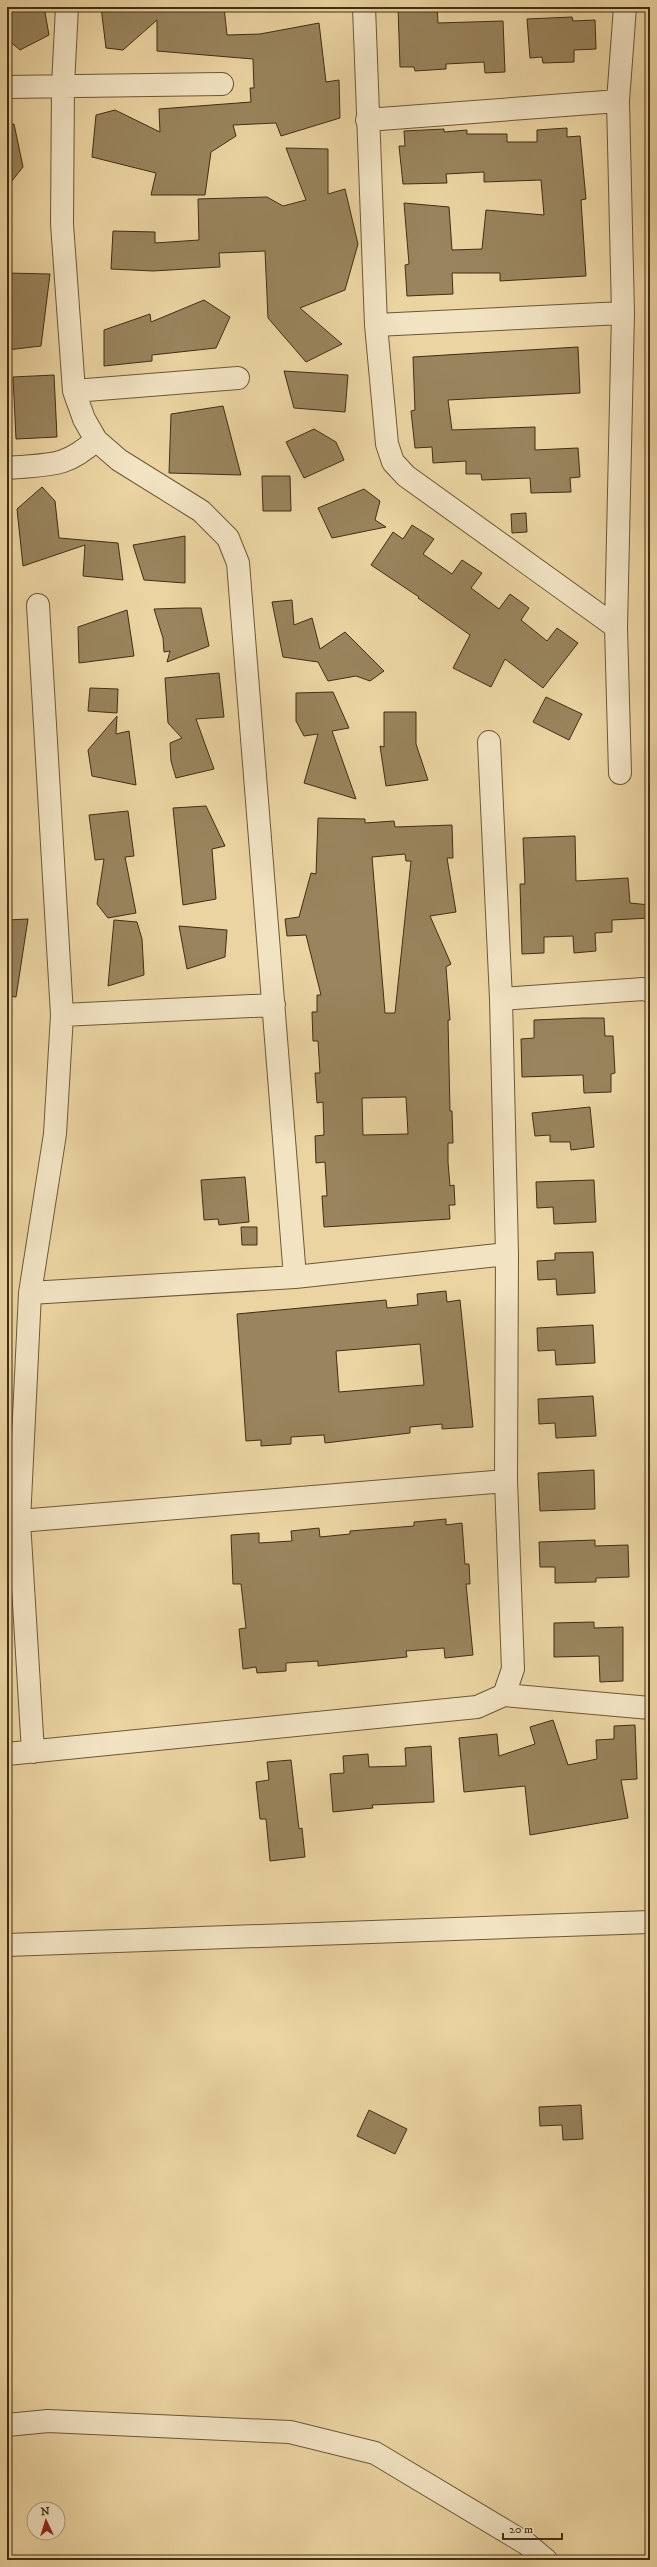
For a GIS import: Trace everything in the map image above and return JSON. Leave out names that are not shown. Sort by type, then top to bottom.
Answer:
[{"type":"street","points":[[67,7],[63,85],[62,224],[74,391],[84,419],[96,440],[119,460],[201,511],[228,538],[238,563],[295,1277]]},
{"type":"street","points":[[364,7],[376,325],[387,444],[393,462],[406,476],[616,627]]},
{"type":"street","points":[[620,773],[616,627],[623,313],[618,101],[625,7]]},
{"type":"street","points":[[7,87],[63,85],[222,84]]},
{"type":"street","points":[[368,120],[618,101]]},
{"type":"street","points":[[376,325],[623,313]]},
{"type":"street","points":[[74,391],[238,378]]},
{"type":"street","points":[[7,468],[64,463],[80,454],[96,440]]},
{"type":"street","points":[[32,1752],[19,1521],[30,1293],[55,1134],[62,1015],[38,605]]},
{"type":"street","points":[[489,742],[501,999],[507,1254],[506,1481],[513,1668],[504,1695]]},
{"type":"street","points":[[501,999],[643,989],[650,991]]},
{"type":"street","points":[[62,1015],[274,1005]]},
{"type":"street","points":[[30,1293],[295,1277],[507,1254]]},
{"type":"street","points":[[19,1521],[506,1481]]},
{"type":"street","points":[[7,1754],[477,1707],[504,1695],[650,1708]]},
{"type":"street","points":[[7,1945],[650,1922]]},
{"type":"street","points":[[7,2425],[48,2421],[290,2432],[375,2453],[527,2544],[546,2560]]},
{"type":"building","points":[[7,7],[44,7],[49,35],[20,50],[7,39]]},
{"type":"building","points":[[101,7],[224,7],[227,35],[260,34],[319,23],[326,82],[339,80],[340,118],[281,136],[276,123],[233,125],[236,136],[211,152],[205,195],[151,195],[156,173],[92,157],[96,115],[115,110],[160,132],[159,109],[251,102],[250,88],[254,88],[253,59],[157,51],[157,20],[123,50],[106,48]]},
{"type":"building","points":[[398,7],[437,7],[438,23],[503,21],[505,72],[485,73],[484,62],[446,64],[446,69],[415,71],[414,67],[400,67]]},
{"type":"building","points":[[572,17],[573,21],[595,20],[596,49],[574,50],[574,62],[543,63],[542,57],[530,58],[527,19]]},
{"type":"building","points":[[14,124],[23,167],[7,187],[7,125]]},
{"type":"building","points":[[567,128],[567,137],[580,136],[586,199],[581,200],[586,276],[500,281],[500,273],[452,273],[453,294],[407,296],[405,265],[409,264],[404,203],[449,207],[452,250],[482,249],[486,210],[544,215],[541,180],[484,182],[484,172],[446,174],[447,183],[403,184],[399,146],[405,146],[404,131],[444,129],[444,132],[467,130],[467,134],[507,134],[507,142],[537,142],[537,130]]},
{"type":"building","points":[[286,148],[328,149],[328,194],[345,189],[358,244],[345,290],[300,308],[342,344],[306,362],[268,318],[265,251],[219,253],[220,267],[153,271],[111,269],[113,231],[155,232],[155,243],[199,240],[198,199],[267,197],[283,206],[306,200]]},
{"type":"building","points":[[7,273],[50,274],[41,346],[7,350]]},
{"type":"building","points":[[204,300],[230,317],[216,348],[152,355],[152,361],[104,366],[104,330],[150,314],[151,322]]},
{"type":"building","points":[[578,347],[580,393],[448,400],[452,430],[535,427],[535,450],[578,448],[580,477],[570,478],[571,492],[531,493],[530,478],[482,480],[481,474],[466,474],[466,461],[433,463],[432,447],[415,448],[411,411],[415,410],[413,357]]},
{"type":"building","points":[[284,371],[348,375],[345,412],[294,408]]},
{"type":"building","points":[[54,375],[57,437],[16,439],[13,377]]},
{"type":"building","points":[[223,406],[241,475],[169,473],[171,414]]},
{"type":"building","points":[[314,429],[336,442],[344,460],[304,478],[286,442]]},
{"type":"building","points":[[262,476],[290,476],[291,511],[263,511]]},
{"type":"building","points":[[42,487],[55,501],[59,538],[118,543],[123,580],[83,576],[85,545],[23,566],[17,509]]},
{"type":"building","points":[[364,489],[380,501],[375,520],[386,527],[332,538],[318,508]]},
{"type":"building","points":[[526,513],[527,532],[512,533],[511,514]]},
{"type":"building","points":[[412,525],[434,539],[423,554],[452,574],[462,560],[482,573],[471,588],[499,609],[510,594],[529,608],[521,620],[547,641],[557,628],[578,643],[543,688],[505,659],[491,687],[453,668],[470,635],[418,598],[419,597],[371,565],[393,532],[403,539]]},
{"type":"building","points":[[185,536],[185,583],[144,580],[133,545]]},
{"type":"building","points":[[292,600],[294,625],[312,618],[320,649],[345,632],[384,671],[370,681],[356,676],[328,681],[318,662],[283,657],[272,602]]},
{"type":"building","points":[[201,608],[209,646],[167,662],[170,651],[164,652],[163,638],[154,609]]},
{"type":"building","points":[[127,610],[134,656],[79,663],[78,627]]},
{"type":"building","points":[[219,673],[224,717],[196,719],[214,769],[176,778],[171,761],[170,743],[182,738],[168,723],[165,678]]},
{"type":"building","points":[[90,688],[118,689],[117,713],[88,711]]},
{"type":"building","points":[[333,692],[349,728],[332,731],[356,799],[304,783],[318,734],[304,736],[296,721],[296,693]]},
{"type":"building","points":[[546,697],[582,714],[569,740],[533,722]]},
{"type":"building","points":[[384,712],[416,712],[416,744],[428,780],[386,786],[380,746],[384,747]]},
{"type":"building","points":[[117,716],[116,734],[129,731],[136,785],[92,776],[88,750]]},
{"type":"building","points":[[206,806],[225,846],[212,849],[216,899],[183,905],[173,808]]},
{"type":"building","points":[[128,811],[134,856],[125,857],[136,913],[108,918],[97,904],[104,859],[95,860],[89,815]]},
{"type":"building","points":[[318,818],[365,819],[365,823],[394,821],[395,827],[452,825],[453,858],[447,858],[456,912],[430,916],[451,964],[446,967],[450,1020],[448,1020],[450,1111],[452,1111],[453,1143],[448,1143],[448,1162],[450,1186],[454,1185],[455,1205],[449,1205],[450,1219],[324,1227],[322,1196],[327,1196],[325,1162],[316,1163],[315,1136],[324,1135],[323,1102],[317,1103],[315,1073],[320,1073],[318,1041],[313,1041],[312,1012],[317,1012],[317,995],[321,995],[306,935],[287,936],[285,919],[299,917],[311,873],[316,874]],"holes":[[[405,854],[406,861],[411,861],[395,1013],[385,1013],[372,857]],[[406,1097],[408,1134],[363,1135],[362,1098]]]},
{"type":"building","points":[[575,836],[576,881],[628,878],[630,903],[650,905],[650,918],[612,920],[612,932],[595,933],[596,951],[574,953],[573,936],[544,937],[544,953],[522,954],[520,884],[525,884],[523,838]]},
{"type":"building","points":[[28,919],[16,997],[7,996],[7,920]]},
{"type":"building","points":[[114,920],[137,922],[142,939],[144,975],[108,986]]},
{"type":"building","points":[[179,926],[227,930],[225,957],[187,969]]},
{"type":"building","points":[[604,1018],[605,1036],[613,1036],[615,1073],[611,1074],[611,1092],[584,1093],[583,1075],[522,1077],[521,1039],[534,1038],[534,1020]]},
{"type":"building","points":[[590,1107],[594,1147],[571,1150],[570,1142],[550,1142],[550,1135],[535,1136],[532,1113]]},
{"type":"building","points":[[245,1177],[249,1222],[219,1225],[218,1219],[204,1220],[201,1180]]},
{"type":"building","points":[[594,1180],[596,1222],[554,1224],[553,1207],[537,1208],[536,1182]]},
{"type":"building","points":[[241,1227],[257,1227],[257,1245],[242,1245]]},
{"type":"building","points":[[593,1252],[595,1293],[557,1295],[556,1279],[538,1280],[537,1261],[555,1260],[555,1253]]},
{"type":"building","points":[[446,1291],[447,1302],[460,1300],[473,1427],[442,1429],[442,1424],[410,1427],[410,1433],[325,1443],[324,1435],[291,1437],[291,1444],[261,1446],[261,1440],[246,1441],[237,1314],[386,1300],[387,1308],[418,1305],[417,1294]],"holes":[[[420,1344],[424,1385],[339,1392],[336,1351]]]},
{"type":"building","points":[[593,1325],[595,1363],[556,1365],[555,1350],[538,1351],[537,1328]]},
{"type":"building","points":[[593,1396],[596,1436],[556,1438],[555,1423],[539,1424],[538,1399]]},
{"type":"building","points":[[594,1470],[595,1509],[540,1511],[538,1473]]},
{"type":"building","points":[[446,1519],[446,1525],[462,1523],[465,1564],[469,1564],[470,1584],[466,1584],[473,1655],[445,1658],[444,1648],[406,1651],[407,1657],[318,1666],[318,1661],[286,1663],[286,1671],[257,1673],[256,1667],[243,1669],[239,1629],[246,1628],[241,1584],[233,1584],[231,1535],[259,1533],[259,1543],[292,1541],[291,1531],[319,1528],[320,1537],[350,1534],[350,1531],[414,1526],[414,1522]]},
{"type":"building","points":[[595,1540],[595,1546],[628,1545],[629,1577],[596,1578],[596,1582],[555,1583],[555,1567],[540,1567],[539,1542]]},
{"type":"building","points":[[594,1622],[594,1628],[623,1627],[623,1681],[600,1682],[599,1656],[554,1657],[554,1623]]},
{"type":"building","points":[[553,1720],[568,1765],[597,1759],[596,1740],[614,1739],[614,1726],[635,1725],[637,1779],[621,1780],[628,1818],[530,1835],[525,1786],[464,1792],[459,1738],[497,1734],[499,1756],[535,1744],[530,1727]]},
{"type":"building","points":[[431,1746],[434,1802],[372,1805],[373,1808],[333,1812],[330,1774],[344,1773],[343,1756],[368,1754],[369,1767],[406,1766],[405,1748]]},
{"type":"building","points":[[291,1760],[299,1829],[302,1828],[305,1857],[270,1861],[266,1819],[260,1819],[256,1782],[269,1780],[267,1762]]},
{"type":"building","points":[[581,2105],[583,2139],[563,2140],[562,2125],[540,2126],[539,2107]]},
{"type":"building","points":[[369,2110],[407,2129],[395,2154],[357,2136]]}]
